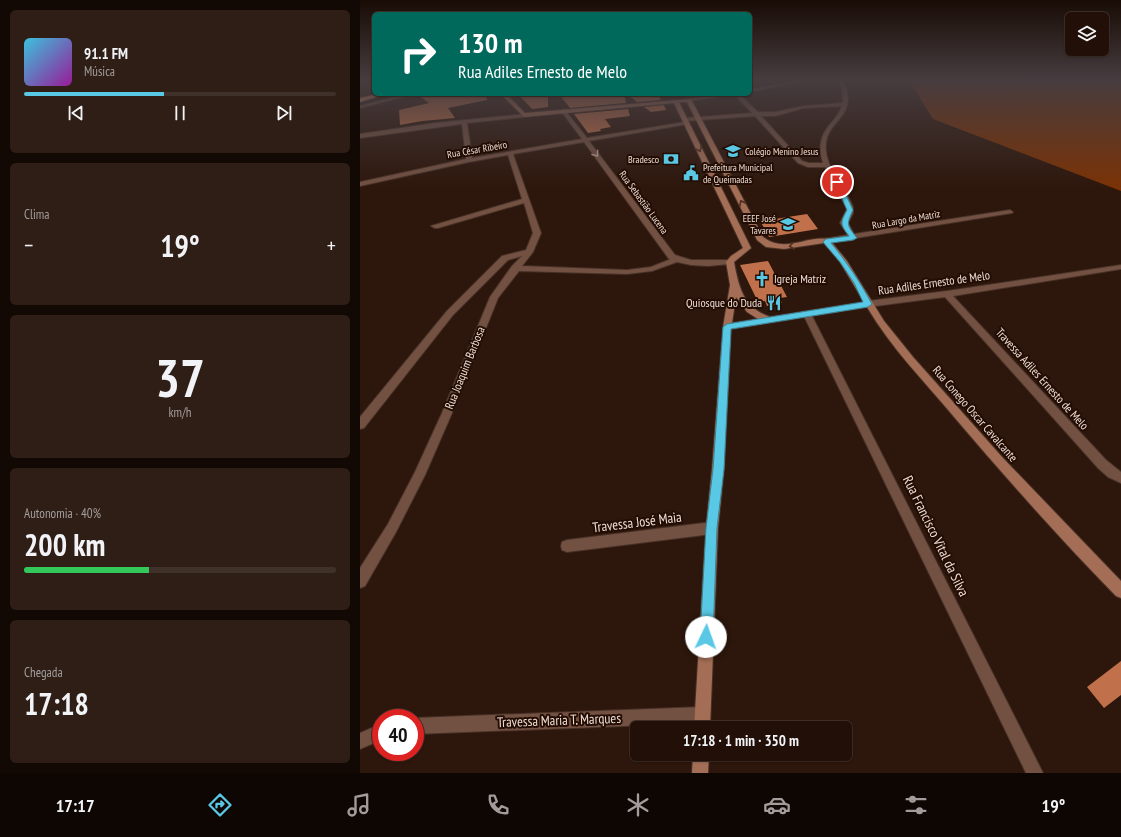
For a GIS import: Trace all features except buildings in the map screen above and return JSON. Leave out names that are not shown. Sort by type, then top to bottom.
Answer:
[{"type":"street","points":[[360,136],[515,116]]},
{"type":"street","name":"Rua Sebastião Lucena","points":[[567,116],[672,257],[676,260]]},
{"type":"street","points":[[683,116],[747,248],[745,251],[734,256],[730,262],[734,285],[727,327],[718,469],[712,528],[702,721]]},
{"type":"street","name":"Rua César Ribeiro","points":[[360,185],[372,181],[469,160],[585,140],[698,118],[725,116]]},
{"type":"street","points":[[758,116],[800,162],[808,165],[827,165]]},
{"type":"street","points":[[841,116],[832,124],[823,141],[824,153],[827,165],[849,205],[849,213],[844,223],[853,238]]},
{"type":"street","name":"Rua Largo da Matriz","points":[[698,118],[760,238],[769,245],[784,247],[826,242],[1010,212]]},
{"type":"street","points":[[464,122],[469,160]]},
{"type":"street","name":"Rua Joaquim Barbosa","points":[[360,581],[392,528],[419,474],[447,413],[494,297],[529,252],[536,238],[537,233],[527,200],[510,153]]},
{"type":"street","points":[[435,226],[527,200]]},
{"type":"street","name":"Rua Conego Oscar Cavalcante","points":[[826,242],[843,261],[868,304],[888,331],[944,398],[1092,562],[1121,591]]},
{"type":"street","points":[[360,425],[450,313],[505,258],[529,252]]},
{"type":"street","points":[[516,268],[626,272],[652,269],[676,260],[689,262],[730,262]]},
{"type":"street","name":"Rua Adiles Ernesto de Melo","points":[[727,327],[868,304],[947,294],[1121,268]]},
{"type":"street","points":[[734,285],[749,310],[756,316],[770,320]]},
{"type":"street","name":"Travessa Adiles Ernesto de Melo","points":[[947,294],[1102,464],[1112,473],[1121,478]]},
{"type":"street","name":"Rua Francisco Vital da Silva","points":[[807,314],[1035,773]]},
{"type":"street","name":"Travessa José Maia","points":[[567,546],[712,528]]},
{"type":"street","name":"Travessa Maria T. Marques","points":[[424,726],[630,723]]},
{"type":"street","points":[[360,741],[372,736]]},
{"type":"street","points":[[700,773],[701,761]]},
{"type":"shaded area","points":[[931,116],[1121,116],[1121,191],[933,119]]},
{"type":"place","name":"Colégio Menino Jesus","points":[[733,151]]},
{"type":"place","name":"Bradesco","points":[[671,159]]},
{"type":"place","name":"Prefeitura Municipal de Queimadas","points":[[691,173]]},
{"type":"place","name":"EEEF José Tavares","points":[[788,224]]},
{"type":"place","name":"Igreja Matriz","points":[[762,279]]},
{"type":"place","name":"Quiosque do Duda","points":[[774,303]]},
{"type":"route","points":[[706,637],[712,528],[718,469],[727,327],[868,304],[843,261],[826,242],[853,238],[846,229],[844,223],[850,210],[849,205],[837,182]]}]
